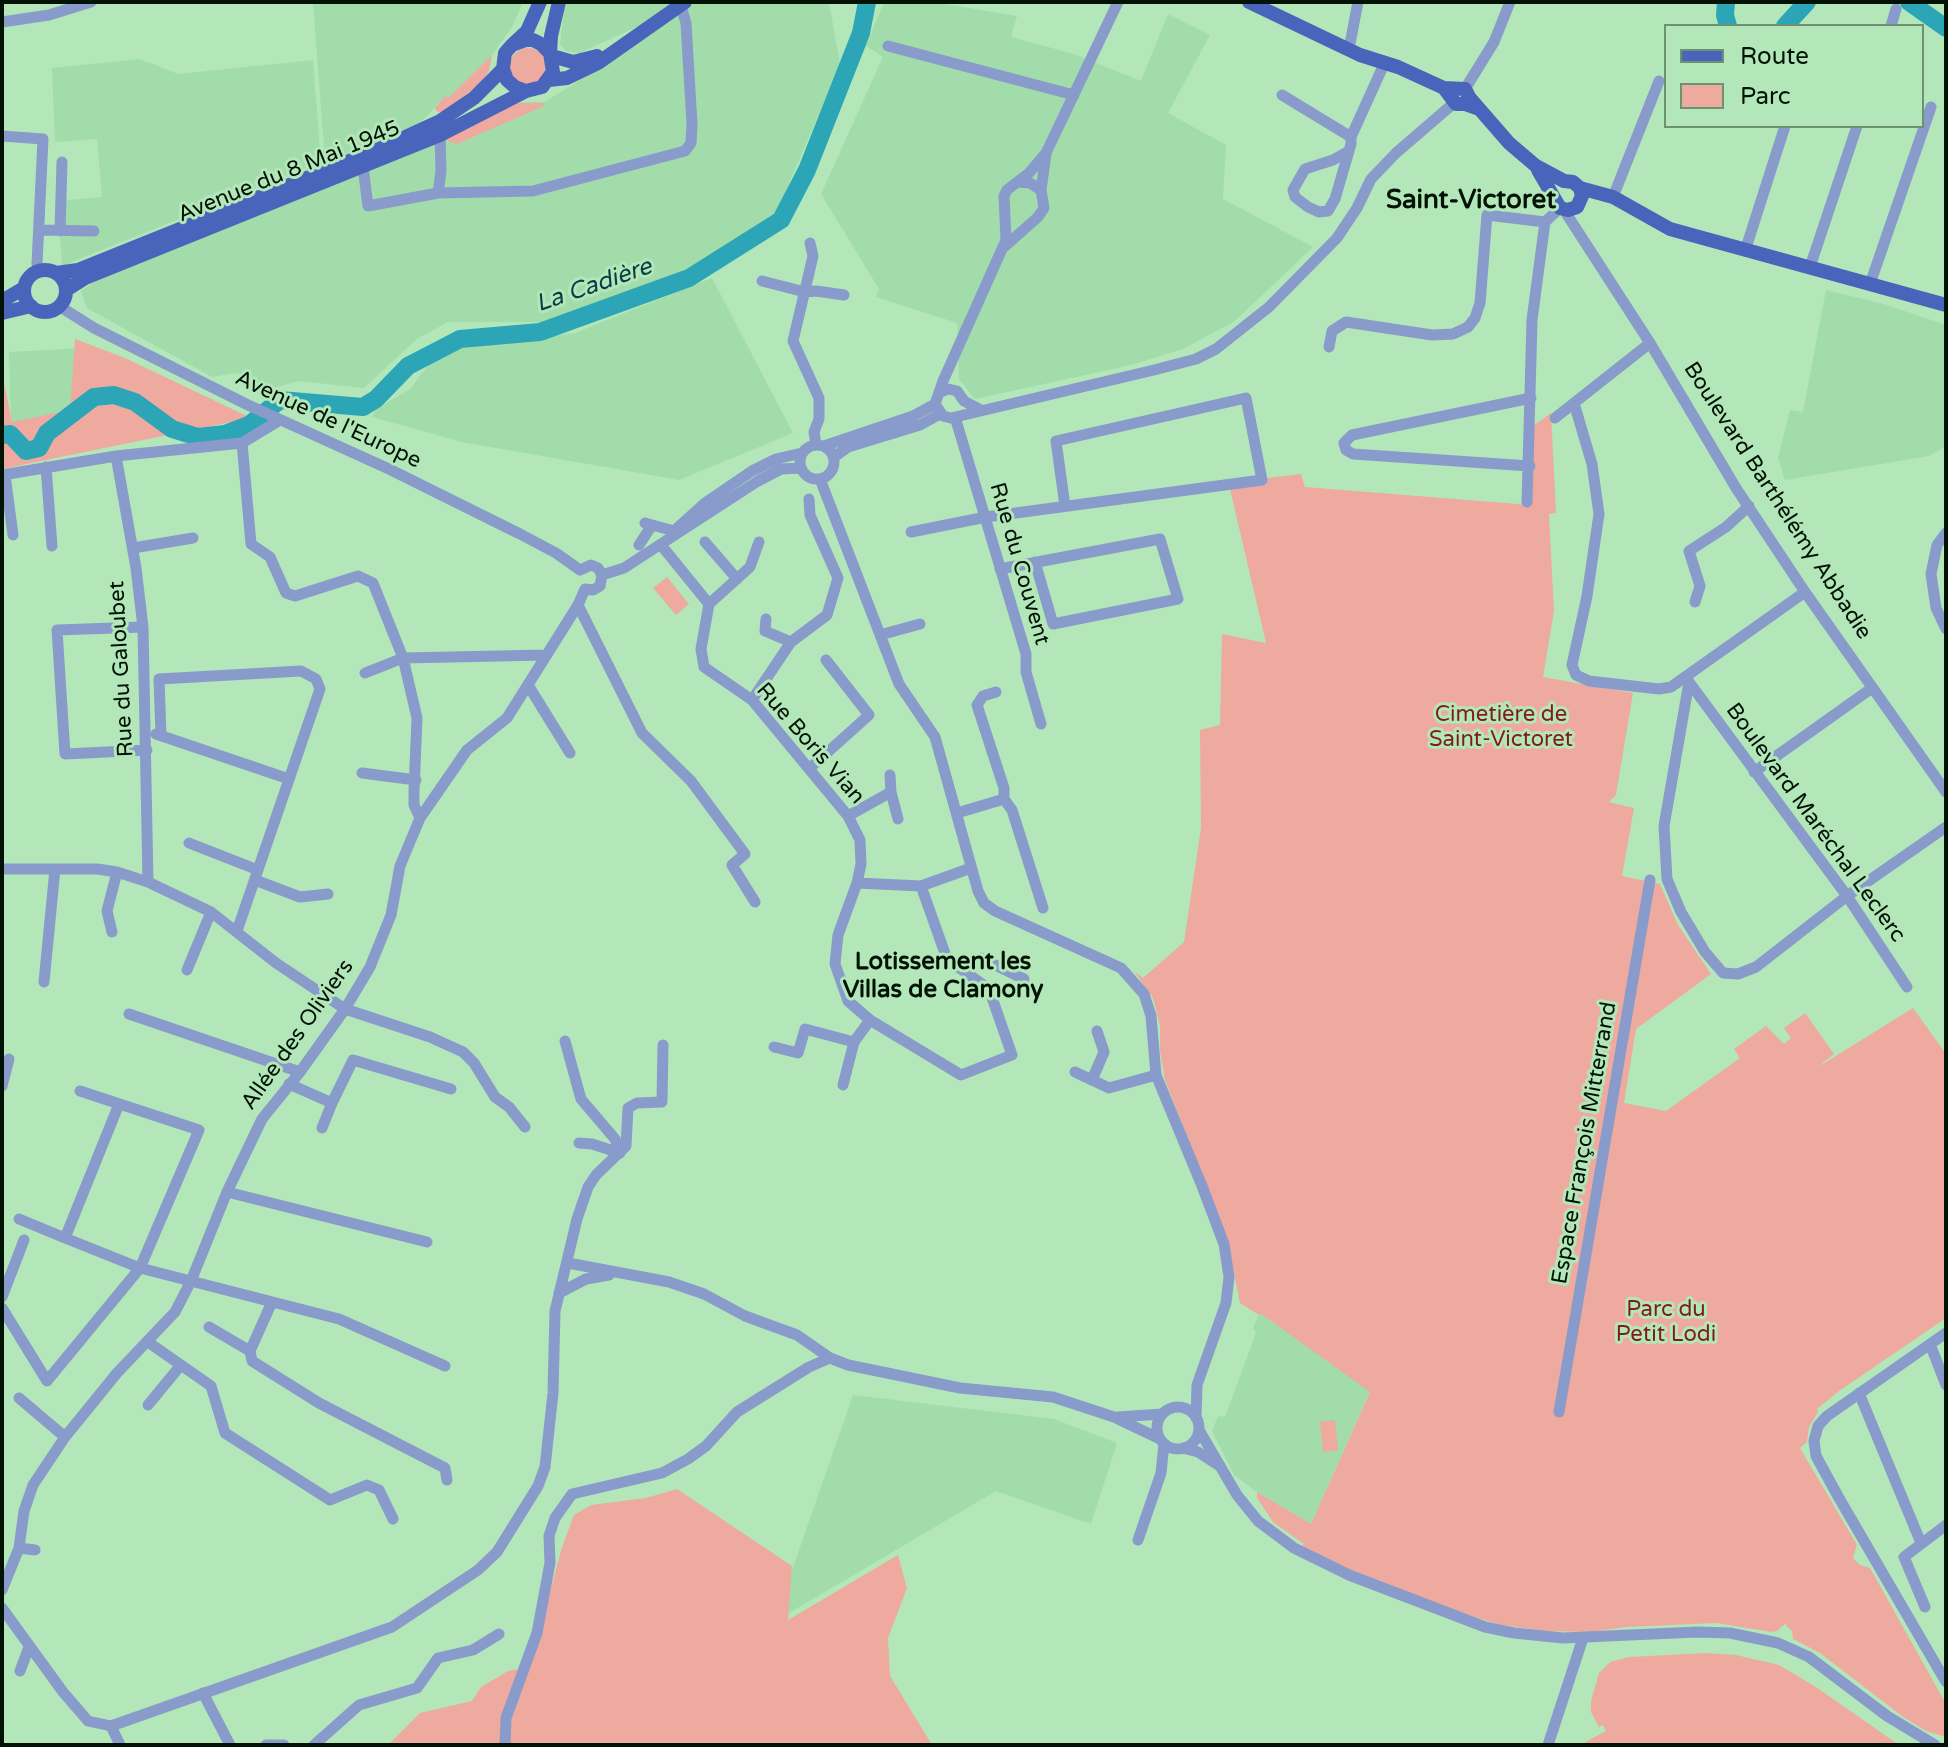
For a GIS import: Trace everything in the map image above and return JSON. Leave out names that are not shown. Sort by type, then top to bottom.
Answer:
[{"type":"main road","points":[[540,2],[527,31],[505,53],[503,69],[507,80],[526,91],[542,87],[549,80],[553,65],[551,36],[559,2]]},
{"type":"main road","points":[[1249,2],[1267,6],[1349,49],[1460,97],[1536,166],[1564,181],[1573,182],[1572,203]]},
{"type":"main road","points":[[549,80],[579,73],[683,4]]},
{"type":"main road","points":[[512,45],[533,40],[551,54],[573,62],[589,59],[646,29]]},
{"type":"main road","name":"Avenue du 8 Mai 1945","points":[[56,273],[78,270],[403,138],[451,115],[490,84],[503,69]]},
{"type":"main road","name":"Avenue du 8 Mai 1945","points":[[66,290],[85,278],[440,135],[526,91]]},
{"type":"main road","points":[[1536,166],[1553,194],[1554,202],[1572,203],[1608,196],[1670,229],[1946,305]]},
{"type":"main road","points":[[1553,194],[1564,181]]},
{"type":"main road","points":[[39,271],[56,273],[66,290],[59,306],[42,311],[31,306],[26,301],[24,288],[29,277],[39,271]]},
{"type":"main road","points":[[2,301],[24,288]]},
{"type":"main road","points":[[2,313],[31,306]]},
{"type":"street","points":[[2,22],[49,15],[91,2]]},
{"type":"street","points":[[1003,249],[1044,208],[1041,190],[1046,153],[1118,2]]},
{"type":"street","points":[[1349,49],[1358,2]]},
{"type":"street","points":[[1046,153],[1004,196],[1006,232],[1003,249],[950,365],[942,400],[947,418],[1154,370],[1196,359],[1216,349],[1269,307],[1316,261],[1337,238],[1371,179],[1460,97],[1494,42],[1510,2]]},
{"type":"street","points":[[363,167],[368,206],[438,193],[533,191],[685,151],[691,143],[692,124],[683,4]]},
{"type":"street","points":[[1892,24],[1896,9]]},
{"type":"street","points":[[888,46],[1074,95]]},
{"type":"street","points":[[1349,151],[1305,169],[1293,190],[1300,202],[1319,212],[1328,211],[1335,199],[1349,151],[1351,137],[1385,62]]},
{"type":"street","points":[[1608,196],[1656,82]]},
{"type":"street","points":[[1282,95],[1351,137]]},
{"type":"street","points":[[1924,127],[1931,107]]},
{"type":"street","points":[[1745,251],[1784,128]]},
{"type":"street","points":[[1810,267],[1856,128]]},
{"type":"street","points":[[1870,284],[1924,128]]},
{"type":"street","points":[[438,193],[440,135]]},
{"type":"street","points":[[2,136],[43,139],[39,271]]},
{"type":"street","points":[[60,231],[62,162]]},
{"type":"street","points":[[1018,182],[1030,183],[1041,190]]},
{"type":"street","points":[[1329,347],[1332,331],[1346,322],[1432,335],[1453,334],[1468,327],[1480,303],[1487,215],[1545,222],[1572,203]]},
{"type":"street","name":"Boulevard Barthélémy Abbadie","points":[[1572,203],[1576,231],[1650,343],[1749,506],[1805,592],[1946,792]]},
{"type":"street","points":[[1004,209],[1016,222],[1033,221]]},
{"type":"street","points":[[1527,502],[1532,320],[1545,222]]},
{"type":"street","points":[[39,230],[94,231]]},
{"type":"street","points":[[810,243],[813,256],[793,341],[819,398],[819,419],[814,432],[820,445],[834,457]]},
{"type":"street","points":[[762,281],[805,292],[844,295]]},
{"type":"street","name":"Avenue de l'Europe","points":[[59,306],[94,328],[248,405],[389,469],[520,534],[580,570]]},
{"type":"street","points":[[1555,418],[1650,343]]},
{"type":"street","points":[[661,545],[705,503],[752,471],[776,459],[913,416],[960,393],[964,409],[957,416]]},
{"type":"street","points":[[911,532],[986,517],[1262,480],[1246,398],[1056,441],[1065,506]]},
{"type":"street","points":[[1530,466],[1353,454],[1346,450],[1344,443],[1352,435],[1531,398]]},
{"type":"street","points":[[802,453],[801,468],[809,477],[820,479],[830,473],[834,457],[848,447],[920,425],[942,400]]},
{"type":"street","points":[[964,401],[981,410]]},
{"type":"street","points":[[1574,403],[1592,464],[1599,514],[1587,596],[1572,660],[1576,675],[1589,681],[1659,689],[1671,687],[1687,680],[1805,592]]},
{"type":"street","name":"Rue du Couvent","points":[[957,416],[1026,654],[1026,672],[1041,724]]},
{"type":"street","points":[[13,535],[4,475],[116,456],[242,443],[277,418]]},
{"type":"street","points":[[242,443],[251,544],[270,557],[286,593],[295,596],[358,576],[373,583],[403,658],[417,718],[414,805],[420,818]]},
{"type":"street","name":"Rue du Galoubet","points":[[116,456],[133,548],[143,627],[148,882]]},
{"type":"street","points":[[46,467],[52,546]]},
{"type":"street","points":[[640,547],[661,545],[781,469],[801,468]]},
{"type":"street","points":[[820,479],[899,684],[935,737],[971,868],[984,903],[995,911],[1121,968],[1144,994],[1151,1016],[1156,1075],[1224,1244],[1229,1277],[1226,1303],[1197,1385],[1180,1407]]},
{"type":"street","points":[[752,700],[791,642],[827,615],[838,578],[810,515],[809,499]]},
{"type":"street","points":[[1695,602],[1700,586],[1689,551],[1726,527],[1749,506]]},
{"type":"street","points":[[602,575],[624,568],[640,547],[649,524],[674,531]]},
{"type":"street","points":[[1946,533],[1937,545],[1931,574],[1936,608],[1946,629]]},
{"type":"street","points":[[133,548],[193,538]]},
{"type":"street","points":[[1000,569],[1035,562],[1160,539],[1178,599],[1053,624],[1035,562]]},
{"type":"street","points":[[705,542],[737,579]]},
{"type":"street","points":[[661,545],[709,604],[750,567],[759,542]]},
{"type":"street","points":[[591,565],[598,568],[602,575],[602,583],[597,589],[585,589],[578,581],[580,570],[591,565]]},
{"type":"street","name":"Allée des Oliviers","points":[[2,1590],[19,1548],[24,1511],[33,1485],[65,1437],[117,1373],[175,1312],[262,1119],[345,1009],[370,967],[391,915],[403,857],[420,818],[467,750],[507,718],[585,589]]},
{"type":"street","name":"Rue Boris Vian","points":[[709,604],[701,649],[704,667],[752,700],[848,816],[860,840],[861,864],[838,935],[835,964],[848,1001],[870,1020],[961,1075],[1012,1055],[989,989],[959,968]]},
{"type":"street","points":[[578,605],[642,733],[691,781],[745,854],[732,865],[755,902]]},
{"type":"street","points":[[766,619],[765,631],[791,642]]},
{"type":"street","points":[[880,635],[920,624]]},
{"type":"street","points":[[143,627],[57,630],[65,754],[147,750]]},
{"type":"street","points":[[365,673],[403,658],[546,655]]},
{"type":"street","points":[[810,768],[869,715],[826,660]]},
{"type":"street","points":[[161,735],[159,679],[301,671],[316,679],[320,689],[237,931]]},
{"type":"street","points":[[1687,680],[1664,826],[1667,879],[1681,912],[1705,952],[1723,973],[1738,974],[1756,967],[1847,896],[1946,827]]},
{"type":"street","name":"Boulevard Maréchal Leclerc","points":[[1687,680],[1847,896],[1907,987]]},
{"type":"street","points":[[528,685],[570,753]]},
{"type":"street","points":[[1754,772],[1872,688]]},
{"type":"street","points":[[996,692],[983,696],[977,705],[1004,788],[1004,799],[1012,810],[1043,908]]},
{"type":"street","points":[[147,734],[161,735],[289,779]]},
{"type":"street","points":[[362,773],[416,780],[421,787],[436,795]]},
{"type":"street","points":[[890,775],[898,819]]},
{"type":"street","points":[[848,816],[891,792]]},
{"type":"street","points":[[957,813],[1004,799]]},
{"type":"street","points":[[189,843],[300,897],[328,894]]},
{"type":"street","points":[[857,883],[921,886],[971,868]]},
{"type":"street","points":[[2,869],[97,869],[117,872],[148,882],[211,912],[276,963],[345,1009],[430,1037],[463,1052],[474,1063],[495,1097],[509,1107],[525,1127]]},
{"type":"street","points":[[44,982],[55,869]]},
{"type":"street","points":[[112,932],[107,911],[117,872]]},
{"type":"street","name":"Espace François Mitterrand","points":[[1559,1412],[1650,880]]},
{"type":"street","points":[[921,886],[947,959],[959,968],[981,958],[1024,979]]},
{"type":"street","points":[[187,970],[211,912]]},
{"type":"street","points":[[127,1016],[295,1078],[332,1103]]},
{"type":"street","points":[[843,1085],[854,1042],[870,1020]]},
{"type":"street","points":[[774,1047],[798,1053],[805,1029],[854,1042]]},
{"type":"street","points":[[1092,1080],[1104,1052],[1097,1031]]},
{"type":"street","points":[[565,1041],[581,1099],[615,1139],[620,1153]]},
{"type":"street","points":[[2,1608],[88,1721],[111,1726],[392,1627],[478,1570],[497,1552],[538,1486],[545,1467],[553,1393],[552,1332],[577,1219],[588,1187],[606,1164],[626,1146],[628,1108],[637,1103],[662,1102],[663,1045]]},
{"type":"street","points":[[2,1086],[9,1059]]},
{"type":"street","points":[[322,1128],[353,1060],[451,1089]]},
{"type":"street","points":[[1075,1072],[1109,1088],[1156,1075]]},
{"type":"street","points":[[2,1308],[47,1381],[140,1268],[199,1130],[80,1091]]},
{"type":"street","points":[[65,1238],[119,1104]]},
{"type":"street","points":[[579,1143],[620,1153]]},
{"type":"street","points":[[227,1192],[427,1242]]},
{"type":"street","points":[[19,1219],[140,1268],[339,1319],[445,1366]]},
{"type":"street","points":[[2,1297],[24,1240]]},
{"type":"street","points":[[568,1263],[669,1282],[704,1294],[745,1316],[797,1335],[830,1358],[864,1370],[949,1386],[1044,1395],[1114,1417],[1162,1442],[1209,1458],[1224,1471]]},
{"type":"street","points":[[558,1294],[586,1279],[619,1273]]},
{"type":"street","points":[[272,1302],[250,1351],[252,1361],[319,1403],[445,1468],[447,1480]]},
{"type":"street","points":[[209,1327],[250,1351]]},
{"type":"street","points":[[1946,1333],[1827,1416],[1818,1426],[1814,1441],[1816,1456],[1946,1682]]},
{"type":"street","points":[[148,1342],[211,1386],[225,1433],[330,1500],[367,1485],[379,1490],[393,1519]]},
{"type":"street","points":[[1930,1344],[1946,1385]]},
{"type":"street","points":[[505,1745],[506,1718],[513,1693],[537,1633],[550,1563],[549,1536],[555,1518],[572,1494],[662,1473],[706,1446],[737,1412],[830,1358]]},
{"type":"street","points":[[148,1405],[181,1365]]},
{"type":"street","points":[[1161,1473],[1180,1449],[1194,1441],[1198,1424],[1197,1385]]},
{"type":"street","points":[[1859,1393],[1921,1543]]},
{"type":"street","points":[[19,1398],[65,1437]]},
{"type":"street","points":[[1114,1417],[1162,1414],[1174,1407],[1187,1409],[1237,1495],[1258,1521],[1294,1548],[1315,1559],[1411,1600],[1485,1627],[1538,1636],[1583,1638],[1697,1632],[1730,1633],[1778,1643],[1809,1657],[1887,1716],[1933,1743],[1946,1744]]},
{"type":"street","points":[[1138,1540],[1161,1473],[1162,1442],[1157,1427],[1162,1414]]},
{"type":"street","points":[[1925,1607],[1904,1557],[1946,1525]]},
{"type":"street","points":[[19,1548],[35,1550]]},
{"type":"street","points":[[314,1745],[359,1705],[417,1688],[438,1658],[473,1650],[499,1634]]},
{"type":"street","points":[[1548,1745],[1583,1638]]},
{"type":"street","points":[[20,1671],[29,1647]]},
{"type":"street","points":[[203,1693],[230,1745]]},
{"type":"street","points":[[111,1726],[120,1745]]},
{"type":"street","points":[[266,1745],[284,1745]]},
{"type":"shaded area","points":[[313,2],[523,2],[512,27],[492,55],[420,123],[325,162]]},
{"type":"shaded area","points":[[565,2],[829,2],[840,65],[775,216],[686,275],[562,322],[448,322],[417,339],[364,388],[298,381],[267,390],[236,373],[212,377],[87,308],[81,291],[95,281],[513,102],[544,102],[571,86],[673,10],[580,53],[566,51],[560,44]]},
{"type":"shaded area","points":[[884,2],[934,2],[1017,16],[1011,37],[1074,54],[1141,81],[1168,14],[1210,35],[1168,113],[1226,145],[1223,199],[1313,247],[1235,321],[1183,349],[1131,365],[975,399],[959,379],[957,323],[876,297],[879,289],[821,194],[883,57],[866,46]]},
{"type":"shaded area","points":[[140,59],[178,74],[313,60],[321,162],[62,266],[58,201],[102,197],[97,139],[55,142],[52,68]]},
{"type":"shaded area","points":[[712,278],[793,433],[679,480],[462,442],[372,417],[376,409],[410,389],[429,364],[447,350],[575,333]]},
{"type":"shaded area","points":[[1826,290],[1884,304],[1946,325],[1946,446],[1929,456],[1785,480],[1778,458],[1790,410],[1803,412]]},
{"type":"shaded area","points":[[83,348],[74,398],[66,409],[43,419],[11,422],[9,352]]},
{"type":"shaded area","points":[[1260,1312],[1370,1391],[1311,1524],[1234,1475],[1212,1431],[1218,1416],[1225,1417],[1256,1333],[1253,1328]]},
{"type":"shaded area","points":[[853,1395],[1054,1419],[1117,1443],[1091,1524],[996,1491],[774,1622]]},
{"type":"green space","points":[[528,48],[541,53],[546,66],[541,79],[528,84],[515,79],[510,66],[515,53]]},
{"type":"green space","points":[[492,55],[489,71],[482,82],[443,113],[436,111],[435,108],[445,96],[448,98]]},
{"type":"green space","points":[[512,103],[543,103],[544,106],[457,144],[447,141],[448,138]]},
{"type":"green space","points":[[75,339],[125,358],[251,418],[2,469],[2,372],[12,422],[70,410]]},
{"type":"green space","points":[[1551,413],[1556,513],[1549,514],[1554,611],[1543,677],[1633,693],[1616,795],[1609,802],[1634,808],[1622,876],[1660,884],[1678,925],[1711,974],[1636,1029],[1624,1103],[1666,1111],[1740,1058],[1734,1049],[1766,1026],[1784,1044],[1791,1038],[1784,1028],[1805,1013],[1834,1054],[1818,1067],[1913,1008],[1946,1054],[1946,1318],[1817,1409],[1809,1427],[1807,1442],[1800,1448],[1857,1545],[1853,1558],[1860,1565],[1870,1568],[1946,1704],[1946,1737],[1926,1731],[1902,1716],[1820,1653],[1793,1639],[1792,1631],[1785,1624],[1771,1632],[1716,1623],[1626,1627],[1590,1632],[1544,1631],[1497,1624],[1444,1607],[1341,1566],[1302,1546],[1304,1544],[1273,1522],[1257,1498],[1257,1492],[1311,1524],[1370,1392],[1260,1313],[1240,1303],[1227,1239],[1165,1080],[1160,1026],[1153,998],[1134,971],[1143,978],[1184,942],[1201,828],[1200,730],[1220,725],[1222,634],[1266,643],[1230,489],[1267,483],[1267,478],[1301,474],[1305,487],[1530,505],[1533,426]]},
{"type":"green space","points":[[667,577],[689,604],[676,615],[653,588]]},
{"type":"green space","points":[[1335,1420],[1338,1450],[1323,1452],[1320,1422]]},
{"type":"green space","points":[[677,1489],[792,1566],[788,1620],[898,1555],[907,1588],[888,1638],[890,1676],[932,1745],[388,1745],[420,1713],[472,1701],[481,1687],[508,1671],[530,1667],[562,1547],[574,1515],[591,1505],[646,1498]]},
{"type":"green space","points":[[1706,1653],[1736,1655],[1779,1665],[1899,1745],[1580,1745],[1606,1731],[1603,1725],[1599,1727],[1591,1712],[1591,1701],[1599,1673],[1610,1662],[1629,1657]]},
{"type":"waterway","name":"La Cadière","points":[[2,435],[10,434],[26,451],[39,448],[47,433],[94,397],[114,395],[135,402],[172,429],[198,437],[225,434],[249,425],[280,400],[363,407],[376,399],[408,366],[460,339],[540,332],[689,278],[781,220],[807,170],[861,33],[867,2]]},
{"type":"waterway","name":"La Cadière","points":[[1726,2],[1727,24]]},
{"type":"waterway","name":"La Cadière","points":[[1787,24],[1807,2]]},
{"type":"waterway","name":"La Cadière","points":[[1909,2],[1946,28]]},
{"type":"district","name":"Saint-Victoret","points":[[1471,201]]},
{"type":"district","name":"Lotissement les Villas de Clamony","points":[[943,977]]},
{"type":"park label","name":"Cimetière de Saint-Victoret","points":[[1501,728]]},
{"type":"park label","name":"Parc du Petit Lodi","points":[[1666,1322]]}]
